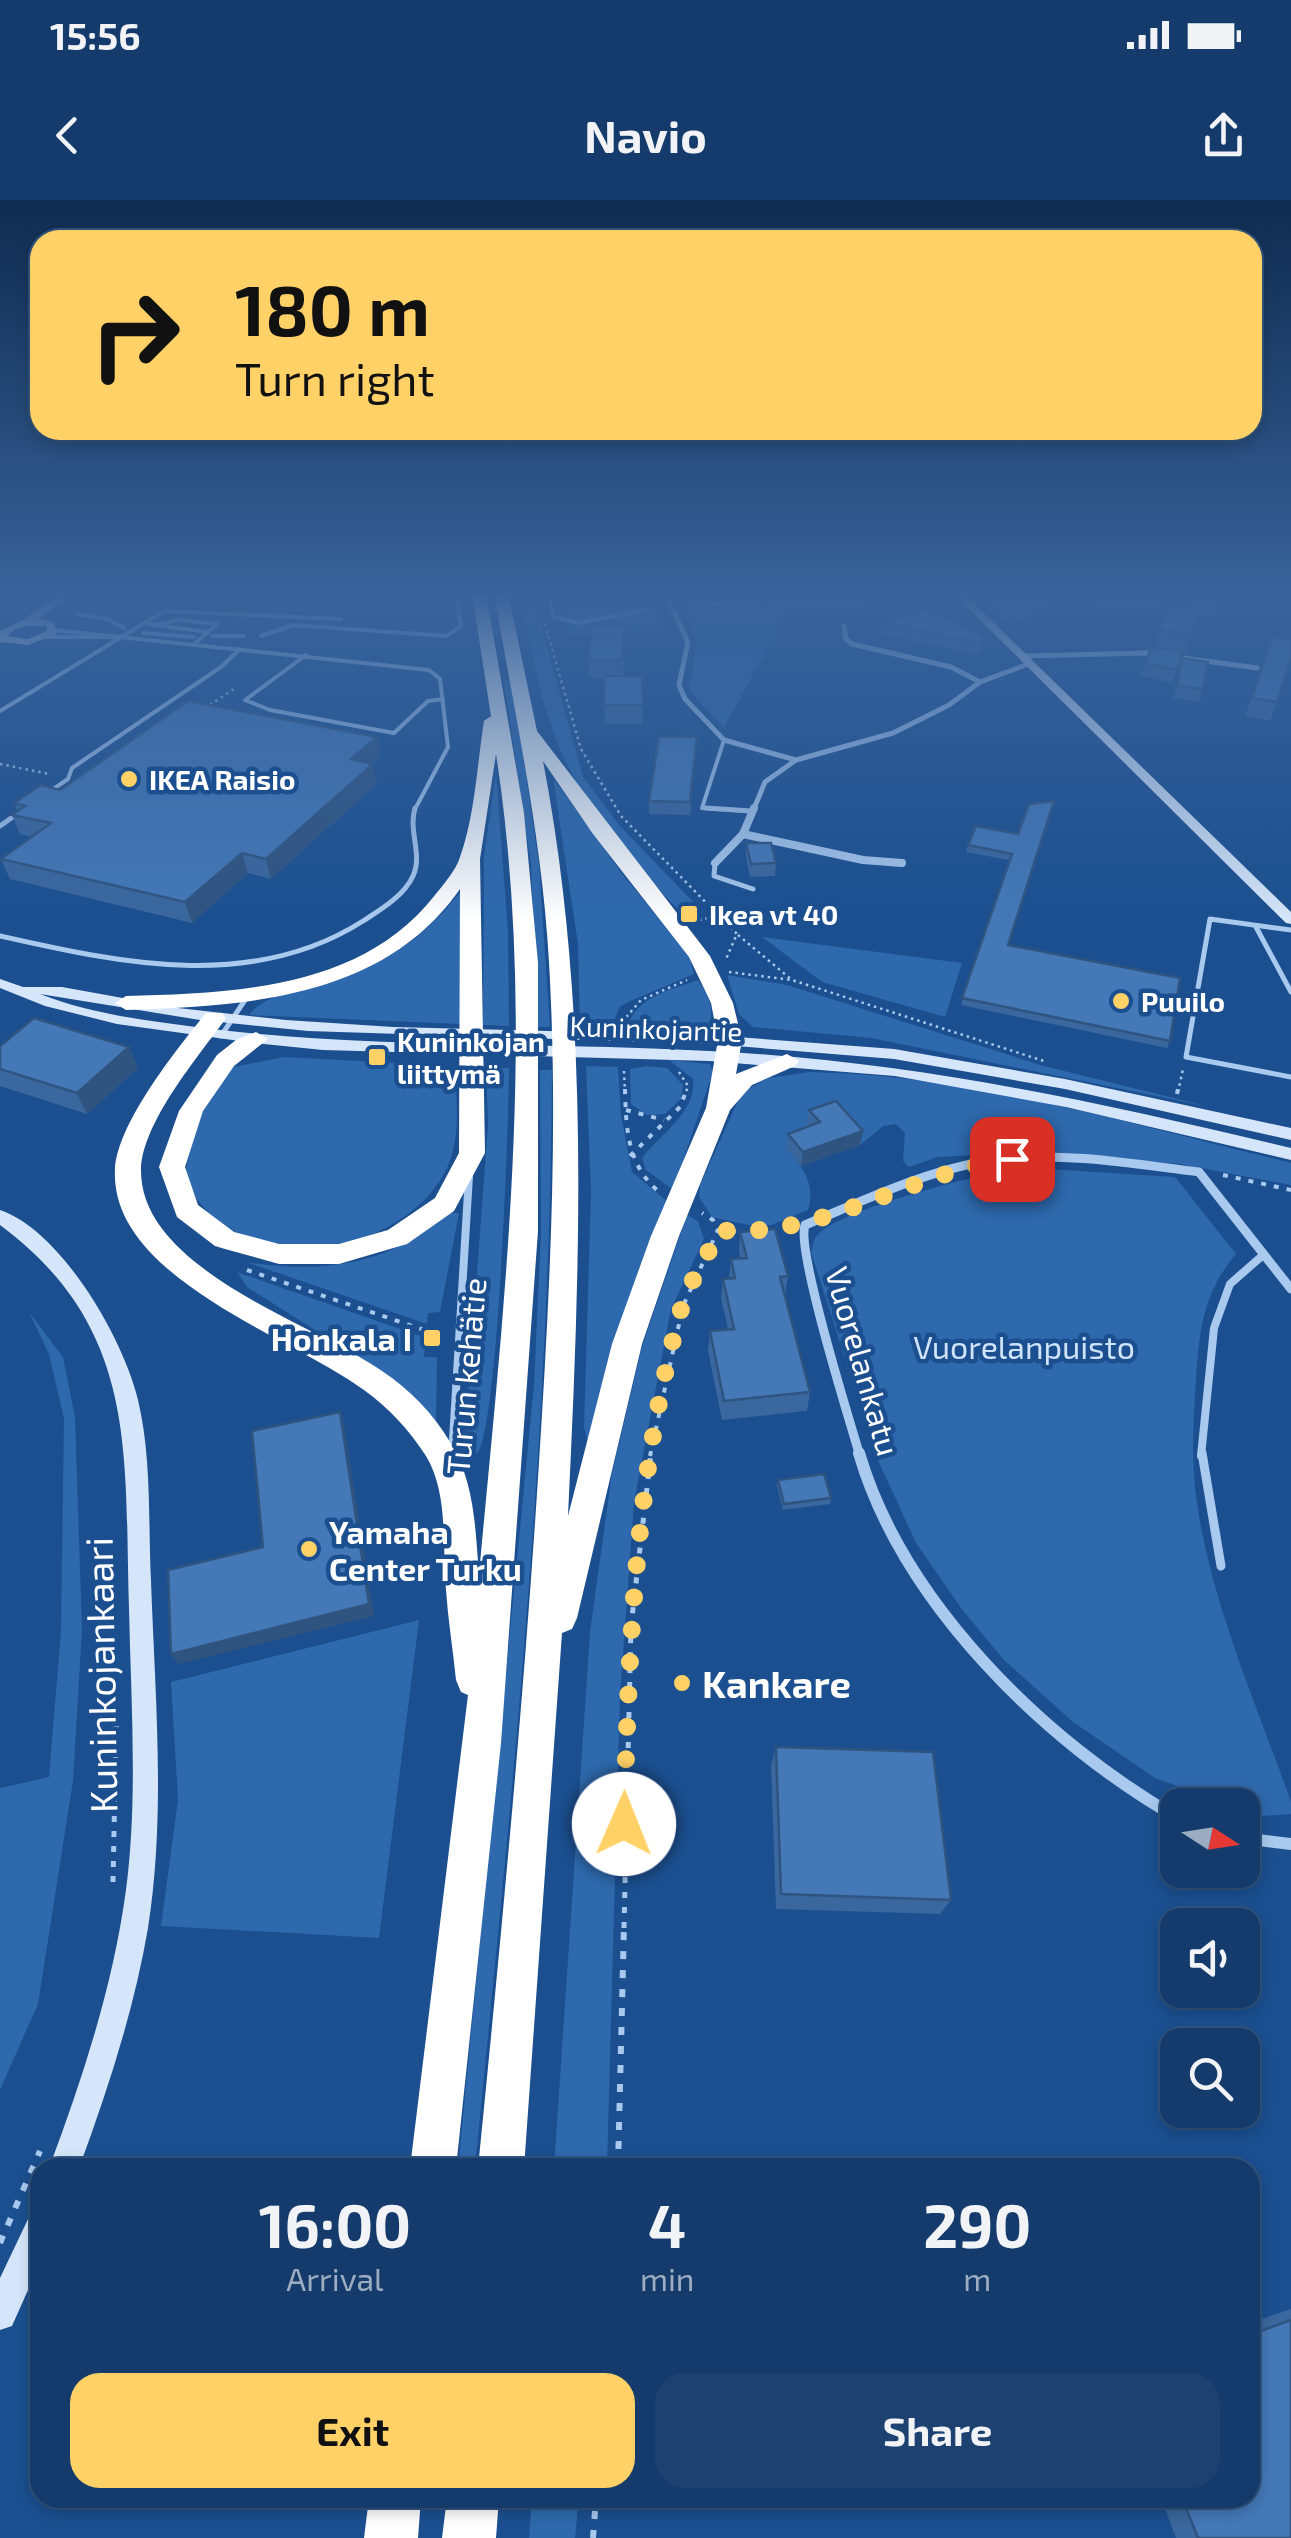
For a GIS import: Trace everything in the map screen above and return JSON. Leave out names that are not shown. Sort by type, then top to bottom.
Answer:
[{"type":"highway","points":[[256,1040],[223,1060],[174,1146],[171,1174],[176,1195],[210,1232],[234,1244],[273,1255],[318,1257],[354,1252],[393,1238],[423,1222],[448,1200],[469,1167],[474,1104],[470,859],[499,702]]},
{"type":"highway","name":"Turun kehätie","points":[[435,2158],[482,1742],[519,1308],[527,1142],[527,963],[505,702]]},
{"type":"highway","name":"Turun kehätie","points":[[502,2158],[543,1688],[563,1308],[566,1145],[560,962],[544,814],[530,728],[515,702]]},
{"type":"highway","points":[[530,728],[600,830],[710,972],[730,1049],[718,1108],[665,1236],[627,1344],[543,1688]]},
{"type":"highway","points":[[126,1003],[247,997],[341,971],[400,941],[428,916],[470,859]]},
{"type":"highway","points":[[216,1027],[132,1151],[128,1183],[136,1216],[170,1256],[222,1292],[385,1390],[421,1426],[452,1474],[482,1742]]},
{"type":"highway","points":[[718,1108],[744,1080],[787,1061]]},
{"type":"highway","points":[[391,2538],[395,2508]]},
{"type":"highway","points":[[469,2538],[471,2508]]},
{"type":"main road","points":[[1071,702],[1291,920]]},
{"type":"main road","name":"Kuninkojantie","points":[[0,984],[126,1003],[256,1040],[840,1048],[960,1064],[1291,1134]]},
{"type":"main road","name":"Kuninkojantie","points":[[18,988],[46,1002],[216,1027],[437,1042]]},
{"type":"main road","name":"Kuninkojantie","points":[[730,1049],[787,1061],[989,1086],[1291,1154]]},
{"type":"main road","name":"Kuninkojankaari","points":[[0,1216],[54,1260],[84,1297],[120,1375],[134,1438],[142,1679],[142,1847],[124,1976],[106,2046],[67,2158]]},
{"type":"main road","points":[[0,2314],[30,2250]]},
{"type":"street","points":[[689,702],[724,740],[796,760]]},
{"type":"street","points":[[716,864],[743,834],[765,782],[796,760],[894,733],[954,702]]},
{"type":"street","points":[[743,834],[863,860],[902,862]]},
{"type":"street","name":"Vuorelankatu","points":[[1160,1808],[1113,1782],[988,1664],[912,1566],[886,1523],[868,1480],[802,1232],[805,1225],[839,1211],[978,1163],[1012,1159],[1199,1172]]},
{"type":"street","points":[[1199,1172],[1291,1289]]},
{"type":"street","points":[[1260,1840],[1291,1844]]},
{"type":"lane","points":[[41,798],[68,779],[72,768],[169,702]]},
{"type":"lane","points":[[250,702],[270,710],[394,732],[427,702]]},
{"type":"lane","points":[[0,936],[116,960],[175,965],[256,961],[300,952],[337,938],[373,915],[406,887],[414,874],[418,856],[412,819],[417,802],[448,749],[442,702]]},
{"type":"lane","points":[[724,740],[702,808],[751,811]]},
{"type":"lane","points":[[0,826],[29,806]]},
{"type":"lane","points":[[716,864],[714,876],[753,890]]},
{"type":"lane","points":[[1291,930],[1210,919],[1186,1057],[1291,1077]]},
{"type":"lane","points":[[1256,927],[1291,992]]},
{"type":"lane","points":[[216,1027],[247,997]]},
{"type":"lane","points":[[452,1474],[469,1167]]},
{"type":"lane","points":[[1221,1566],[1201,1460],[1214,1328],[1230,1284],[1262,1256]]},
{"type":"path","points":[[210,705],[214,702]]},
{"type":"path","points":[[567,702],[581,749],[621,816],[737,934],[792,980]]},
{"type":"path","points":[[0,764],[60,777]]},
{"type":"path","points":[[689,914],[695,921],[719,916]]},
{"type":"path","points":[[722,964],[737,934]]},
{"type":"path","points":[[710,972],[792,980],[1063,1066]]},
{"type":"path","points":[[1186,1057],[1177,1094],[1193,1097]]},
{"type":"path","points":[[630,1156],[680,1108],[688,1086],[674,1068]]},
{"type":"path","points":[[664,1120],[626,1110],[630,1156],[645,1182],[673,1198]]},
{"type":"path","points":[[1199,1172],[1291,1190]]},
{"type":"path","points":[[689,1206],[713,1220],[718,1230]]},
{"type":"path","points":[[718,1230],[749,1231]]},
{"type":"path","points":[[618,2158],[627,1696],[635,1562],[670,1353],[684,1300],[718,1230]]},
{"type":"path","points":[[112,1891],[117,1665]]},
{"type":"path","points":[[37,2158],[46,2138]]},
{"type":"path","points":[[0,2243],[30,2175]]},
{"type":"path","points":[[593,2538],[595,2508]]},
{"type":"green space","points":[[507,702],[515,702],[539,864],[550,1027],[538,1027],[531,865]]},
{"type":"green space","points":[[545,702],[562,702],[583,777],[619,825],[699,908],[682,913],[630,857],[584,796],[554,732]]},
{"type":"green space","points":[[700,702],[738,702],[724,728]]},
{"type":"green space","points":[[496,774],[508,931],[509,1026],[483,1025],[484,856]]},
{"type":"green space","points":[[553,778],[620,871],[690,958],[694,974],[620,1007],[611,1027],[580,1026],[578,944]]},
{"type":"green space","points":[[460,892],[460,1024],[249,1015],[267,1000],[341,978],[391,954],[422,933]]},
{"type":"green space","points":[[762,937],[962,963],[945,1017],[822,982]]},
{"type":"green space","points":[[727,975],[787,985],[1044,1066],[1210,1107],[871,1038],[753,1027],[739,1014]]},
{"type":"green space","points":[[698,980],[710,1005],[711,1018],[704,1031],[627,1029],[645,1002]]},
{"type":"green space","points":[[284,1057],[455,1066],[454,1147],[445,1172],[422,1203],[390,1226],[352,1241],[312,1247],[272,1245],[236,1232],[206,1210],[185,1176],[207,1103],[233,1067]]},
{"type":"green space","points":[[669,1060],[710,1064],[713,1072],[673,1190],[646,1170],[642,1158],[676,1122],[693,1091],[693,1079]]},
{"type":"green space","points":[[586,1066],[618,1067],[621,1115],[632,1172],[668,1202],[588,1443],[584,1427],[591,1192]]},
{"type":"green space","points":[[486,1067],[509,1068],[496,1338],[484,1436],[476,1455],[464,1448],[488,1125]]},
{"type":"green space","points":[[667,1068],[683,1085],[681,1099],[665,1114],[647,1115],[631,1104],[630,1069]]},
{"type":"green space","points":[[540,1070],[552,1070],[544,1345],[526,1620],[476,2158],[459,2158],[534,1384],[541,1231]]},
{"type":"green space","points":[[810,1072],[932,1082],[1113,1118],[1291,1163],[1291,1185],[1180,1164],[1019,1153],[938,1157],[909,1167],[903,1161],[905,1133],[896,1124],[883,1126],[860,1145],[818,1136],[786,1148],[803,1169],[809,1184],[808,1210],[771,1225],[753,1226],[712,1217],[699,1197],[700,1185],[742,1092],[768,1078]]},
{"type":"green space","name":"Vuorelanpuisto","points":[[1016,1167],[1175,1177],[1236,1254],[1216,1283],[1201,1330],[1193,1427],[1195,1488],[1213,1579],[1291,1802],[1291,1814],[1260,1816],[1260,1788],[1183,1788],[1155,1778],[1073,1722],[1004,1660],[961,1608],[916,1543],[877,1458],[811,1252],[815,1239],[829,1226],[878,1205]]},
{"type":"green space","points":[[448,1213],[459,1213],[440,1312],[428,1313],[427,1324],[246,1262],[309,1267],[371,1257],[409,1241]]},
{"type":"green space","points":[[687,1215],[698,1221],[704,1239],[671,1309],[634,1502],[620,1695],[607,2158],[555,2158],[590,1632],[612,1473],[642,1347]]},
{"type":"green space","points":[[237,1272],[426,1338],[424,1357],[437,1357],[436,1426],[380,1371],[247,1287]]},
{"type":"green space","points":[[29,1312],[63,1357],[75,1417],[82,1630],[73,1781],[38,2004],[0,2090],[0,1788],[49,1777],[61,1630],[64,1419],[49,1354]]},
{"type":"green space","points":[[419,1620],[379,1938],[161,1926],[178,1800],[171,1682]]},
{"type":"green space","points":[[531,2508],[578,2508],[575,2538],[529,2538]]},
{"type":"building","points":[[186,702],[377,737],[351,759],[373,764],[266,859],[242,853],[185,902],[1,859],[51,823],[12,815],[25,806],[14,803],[41,785],[60,790]]},
{"type":"building","points":[[604,702],[643,702],[643,705]]},
{"type":"building","points":[[659,736],[697,737],[690,802],[649,801]]},
{"type":"building","points":[[1054,801],[1008,945],[1180,978],[1170,1041],[962,998],[1012,854],[968,845],[976,826],[1018,834],[1029,804]]},
{"type":"building","points":[[746,843],[771,843],[776,863],[751,864]]},
{"type":"building","points":[[34,1018],[129,1047],[77,1093],[0,1069],[0,1046]]},
{"type":"building","points":[[836,1101],[863,1131],[803,1152],[788,1134],[820,1122],[809,1110]]},
{"type":"building","points":[[775,1229],[788,1276],[780,1277],[810,1392],[724,1401],[710,1331],[734,1329],[723,1279],[735,1278],[731,1259],[747,1258],[740,1232]]},
{"type":"building","points":[[340,1412],[369,1604],[171,1654],[168,1570],[263,1547],[252,1431]]},
{"type":"building","points":[[824,1474],[831,1498],[784,1504],[778,1480]]},
{"type":"building","points":[[776,1747],[933,1752],[951,1900],[781,1894]]},
{"type":"building","points":[[1291,2320],[1291,2538],[1198,2538],[1186,2508],[1260,2508],[1260,2331]]},
{"type":"place","name":"IKEA Raisio","points":[[129,779]]},
{"type":"place","name":"Ikea vt 40","points":[[689,914]]},
{"type":"place","name":"Puuilo","points":[[1121,1001]]},
{"type":"place","name":"Kuninkojan liittymä","points":[[377,1057]]},
{"type":"place","name":"Honkala I","points":[[432,1338]]},
{"type":"place","name":"Yamaha Center Turku","points":[[309,1549]]},
{"type":"place","name":"Kankare","points":[[682,1683]]},
{"type":"route","points":[[624,1824],[635,1562],[648,1477],[670,1353],[684,1300],[718,1230],[737,1232],[805,1225],[978,1163],[1012,1159]]}]
